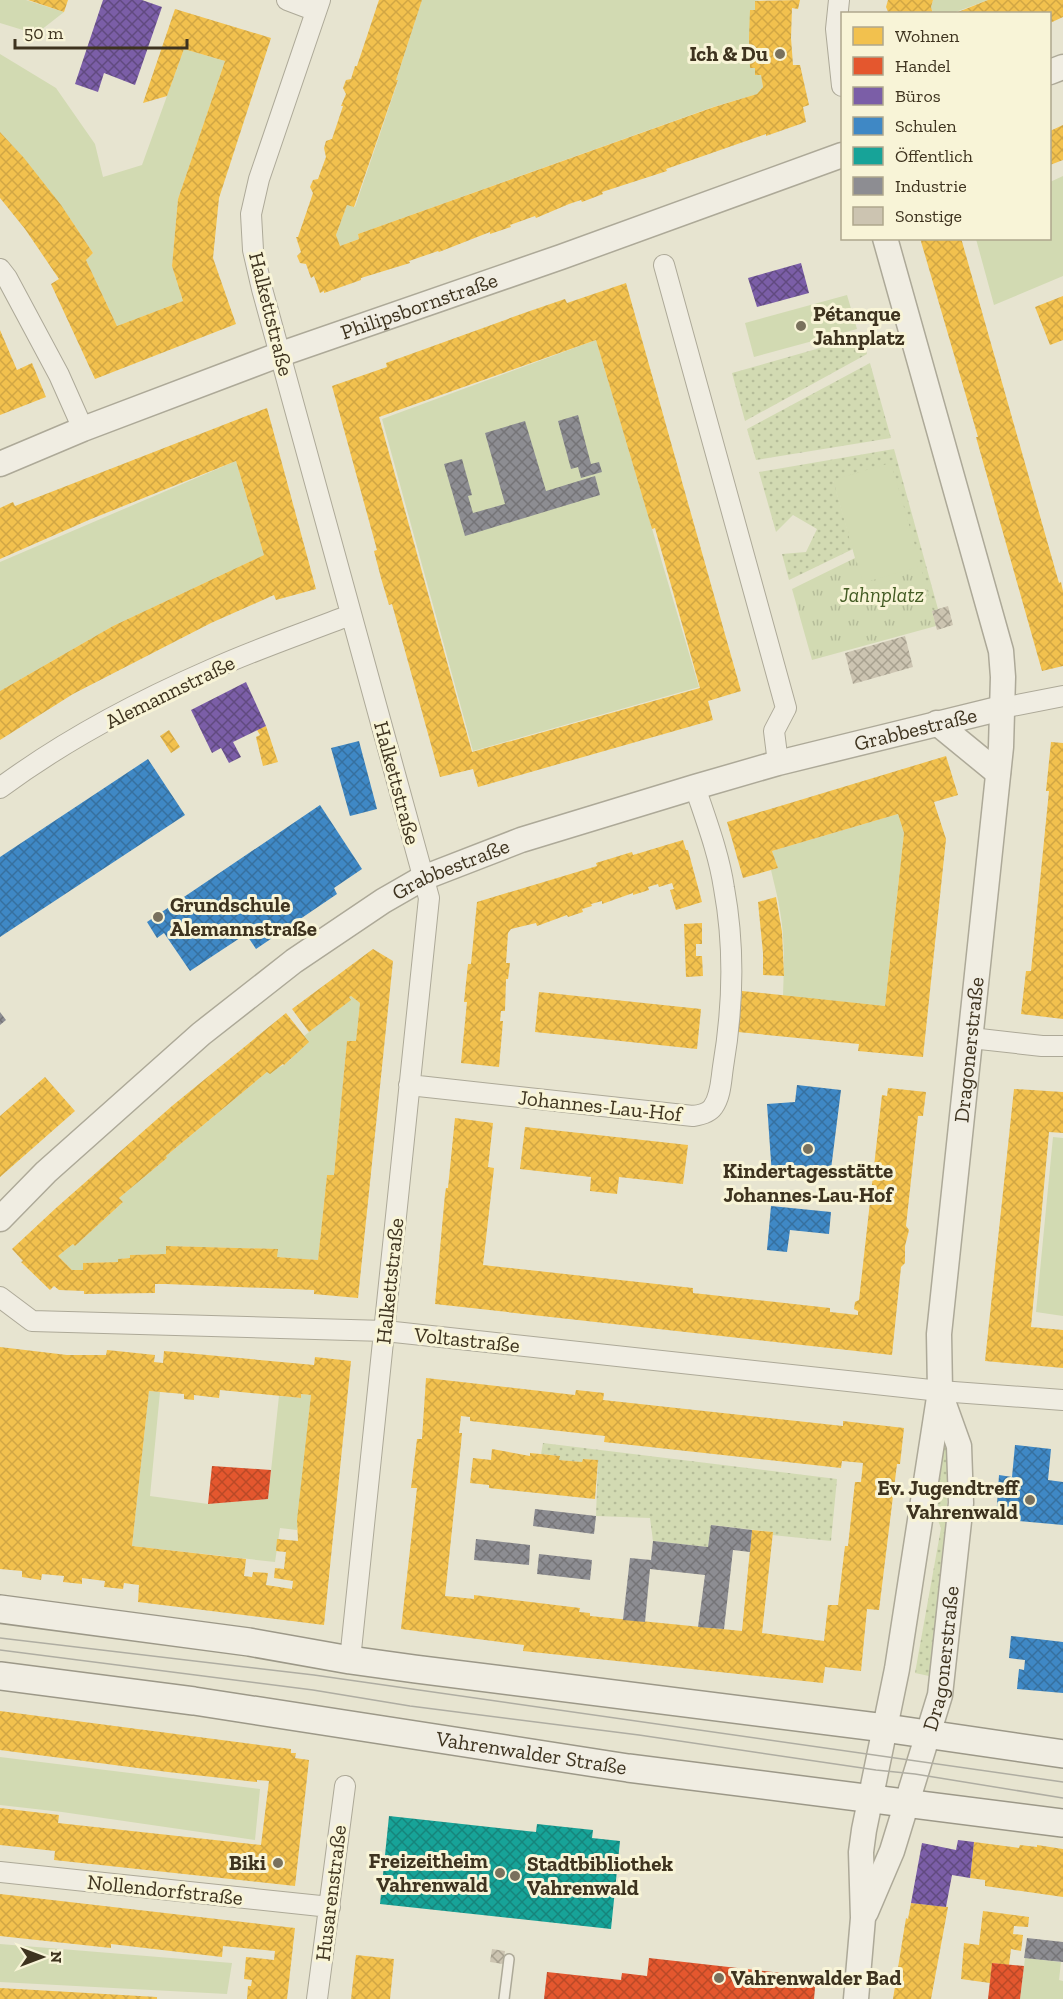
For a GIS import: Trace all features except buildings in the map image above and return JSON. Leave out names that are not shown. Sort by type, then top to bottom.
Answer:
[{"type":"main road","points":[[0,1609],[249,1642],[350,1660],[885,1728],[1063,1754]]},
{"type":"main road","name":"Vahrenwalder Straße","points":[[0,1676],[194,1701],[628,1768],[1063,1823]]},
{"type":"street","points":[[287,0],[318,5]]},
{"type":"street","points":[[839,0],[836,29],[841,70]]},
{"type":"street","name":"Halkettstraße","points":[[318,5],[259,179],[251,214],[253,250],[350,615],[429,898],[350,1660]]},
{"type":"street","name":"Philipsbornstraße","points":[[0,464],[82,429],[281,354],[561,257],[652,222],[841,156]]},
{"type":"street","points":[[886,240],[1001,651],[1002,708],[1063,696]]},
{"type":"street","points":[[664,265],[786,708],[774,732],[778,763]]},
{"type":"street","points":[[0,269],[60,375],[82,429]]},
{"type":"street","name":"Alemannstraße","points":[[0,788],[30,766],[105,722],[210,670],[350,615]]},
{"type":"street","name":"Grabbestraße","points":[[0,1219],[46,1172],[201,1034],[294,961],[383,901],[423,878],[521,840],[695,786],[778,763],[1002,708]]},
{"type":"street","name":"Dragonerstraße","points":[[856,1999],[863,1918],[861,1852],[897,1668],[939,1391],[939,1334],[998,773],[1002,708]]},
{"type":"street","points":[[937,723],[998,773]]},
{"type":"street","name":"Johannes-Lau-Hof","points":[[409,1085],[693,1116],[713,1109],[719,1095],[726,1053],[732,1000],[732,945],[724,886],[695,786]]},
{"type":"street","points":[[971,1038],[1042,1046],[1063,1046]]},
{"type":"street","name":"Voltastraße","points":[[0,1297],[32,1321],[385,1331],[939,1391],[1063,1400]]},
{"type":"street","name":"Dragonerstraße","points":[[863,1918],[892,1851],[940,1695],[961,1503],[959,1446],[939,1391]]},
{"type":"street","name":"Husarenstraße","points":[[317,1999],[345,1786]]},
{"type":"street","name":"Nollendorfstraße","points":[[0,1872],[330,1907]]},
{"type":"lane","points":[[504,1999],[509,1959]]},
{"type":"green space","points":[[0,0],[26,0],[64,12],[36,34],[0,23]]},
{"type":"green space","points":[[422,0],[760,0],[755,1],[755,10],[750,10],[750,68],[755,68],[755,75],[761,75],[763,87],[757,94],[713,107],[358,234],[359,239],[340,246],[336,235],[347,205],[355,207],[398,81],[396,80]]},
{"type":"green space","points":[[933,0],[988,0],[956,12],[933,12],[931,7]]},
{"type":"green space","points":[[184,49],[225,61],[178,199],[172,266],[183,301],[117,326],[86,260],[93,253],[49,191],[0,132],[0,54],[56,88],[95,144],[103,177],[142,165]]},
{"type":"green space","points":[[1063,176],[1063,276],[994,305],[976,240],[1051,240],[1051,182]]},
{"type":"green space","name":"Pétanque Jahnplatz","points":[[847,295],[857,329],[754,357],[745,323]]},
{"type":"green space","points":[[862,336],[867,354],[745,421],[732,373]]},
{"type":"green space","points":[[596,340],[699,687],[473,751],[382,419]]},
{"type":"green space","points":[[870,363],[891,438],[756,460],[747,429]]},
{"type":"green space","points":[[894,449],[938,609],[933,611],[833,480],[853,549],[789,580],[782,554],[806,552],[817,529],[793,515],[776,532],[759,472]]},
{"type":"green space","points":[[236,461],[264,555],[113,626],[0,691],[0,562]]},
{"type":"green space","name":"Jahnplatz","points":[[891,463],[936,626],[812,660],[792,589],[855,558],[833,480]]},
{"type":"green space","points":[[891,463],[921,566],[863,583],[833,480]]},
{"type":"green space","points":[[898,814],[904,833],[885,1006],[783,996],[783,932],[771,870],[778,868],[772,851]]},
{"type":"green space","points":[[351,996],[360,1003],[356,1041],[347,1041],[334,1175],[327,1175],[318,1260],[277,1257],[277,1249],[166,1246],[166,1254],[131,1255],[130,1258],[119,1259],[118,1262],[83,1263],[83,1270],[72,1270],[58,1256],[73,1244],[75,1246],[123,1202],[119,1198],[167,1158],[166,1156],[267,1072],[284,1065],[291,1059],[304,1036],[350,1000]]},
{"type":"green space","points":[[1053,1137],[1063,1138],[1063,1316],[1036,1312]]},
{"type":"green space","points":[[149,1391],[160,1392],[150,1496],[208,1504],[268,1499],[279,1396],[301,1398],[301,1394],[311,1395],[297,1530],[280,1528],[275,1562],[132,1546]]},
{"type":"green space","points":[[543,1443],[837,1479],[831,1541],[772,1535],[772,1532],[712,1525],[708,1547],[653,1541],[650,1518],[596,1516],[598,1460],[583,1459],[582,1462],[559,1460],[559,1456],[541,1454]]},
{"type":"green space","points":[[942,1445],[947,1445],[947,1522],[929,1676],[915,1673],[941,1528],[937,1518]]},
{"type":"green space","points":[[0,1757],[260,1789],[255,1840],[0,1805]]},
{"type":"green space","points":[[0,1944],[232,1963],[227,1994],[0,1982]]},
{"type":"green space","points":[[1025,1958],[1061,1962],[1059,1980],[1063,1981],[1063,1999],[1020,1999]]},
{"type":"tram line","points":[[0,1638],[314,1675],[1063,1782]]},
{"type":"tram line","points":[[0,1650],[639,1735],[915,1774],[1063,1798]]},
{"type":"place","name":"Ich & Du","points":[[780,54]]},
{"type":"place","name":"Pétanque Jahnplatz","points":[[801,326]]},
{"type":"place","name":"Grundschule Alemannstraße","points":[[158,917]]},
{"type":"place","name":"Kindertagesstätte Johannes-Lau-Hof","points":[[808,1149]]},
{"type":"place","name":"Ev. Jugendtreff Vahrenwald","points":[[1030,1500]]},
{"type":"place","name":"Biki","points":[[278,1863]]},
{"type":"place","name":"Freizeitheim Vahrenwald","points":[[500,1873]]},
{"type":"place","name":"Stadtbibliothek Vahrenwald","points":[[515,1876]]},
{"type":"place","name":"Vahrenwalder Bad","points":[[719,1978]]}]
